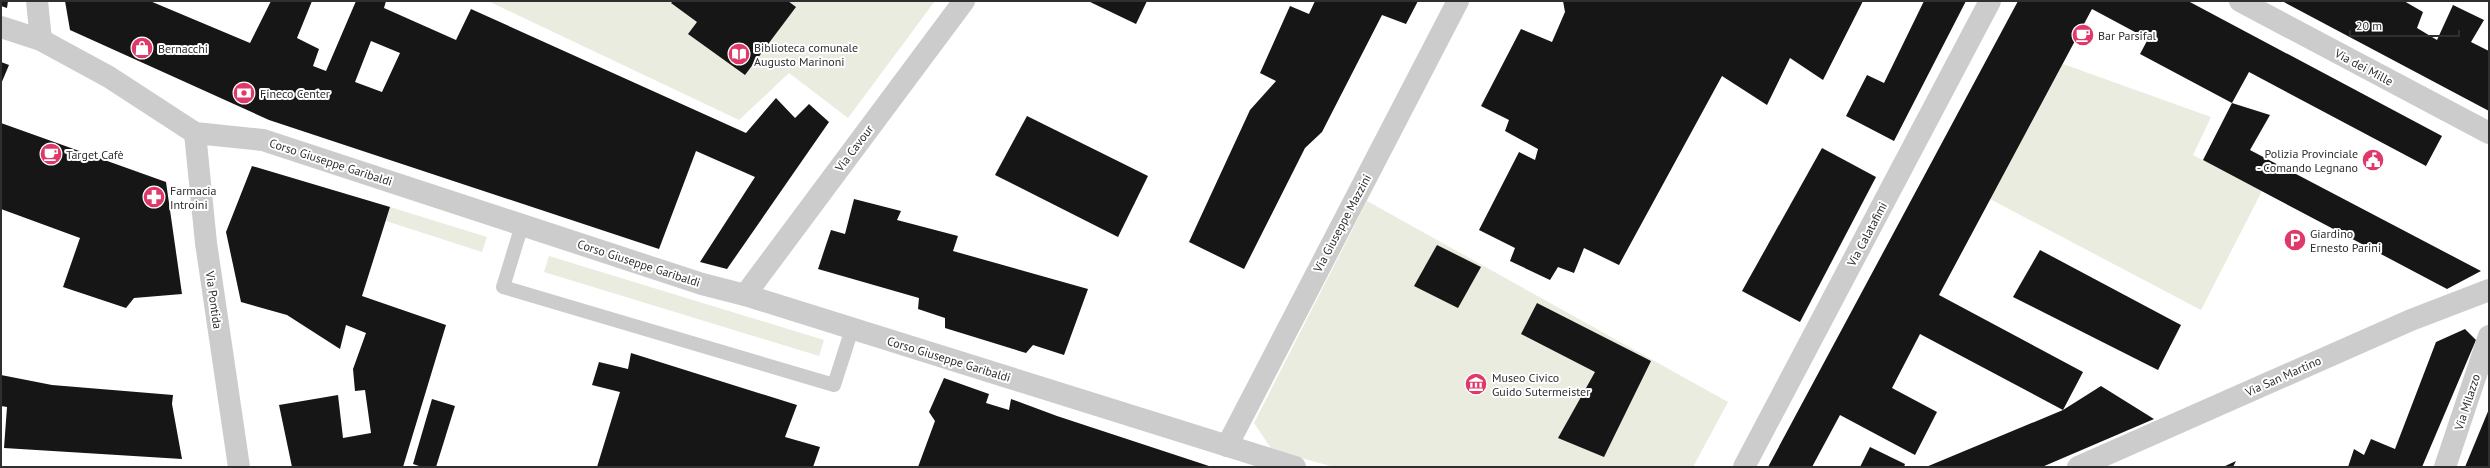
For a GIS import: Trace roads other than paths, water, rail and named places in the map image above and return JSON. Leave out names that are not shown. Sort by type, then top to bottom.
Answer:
[{"type":"street","points":[[38,1],[41,40]]},
{"type":"street","name":"Via Cavour","points":[[745,295],[964,1]]},
{"type":"street","name":"Via Giuseppe Mazzini","points":[[1226,446],[1458,1]]},
{"type":"street","name":"Via Calatafimi","points":[[1744,467],[1990,1]]},
{"type":"street","name":"Via dei Mille","points":[[2240,1],[2489,132]]},
{"type":"street","name":"Corso Giuseppe Garibaldi","points":[[1,26],[41,40],[109,77],[195,133],[263,140],[702,284],[745,295],[1295,467]]},
{"type":"street","name":"Via Pontida","points":[[195,133],[206,244],[239,467]]},
{"type":"street","name":"Via San Martino","points":[[2078,467],[2411,320],[2489,290]]},
{"type":"street","name":"Via Milazzo","points":[[2446,467],[2489,336]]},
{"type":"lane","points":[[522,225],[503,287],[834,385],[852,329]]},
{"type":"place","name":"Bar Parsifal","points":[[2083,35]]},
{"type":"place","name":"Bernacchi","points":[[142,48]]},
{"type":"place","name":"Biblioteca comunale Augusto Marinoni","points":[[739,54]]},
{"type":"place","name":"Fineco Center","points":[[244,93]]},
{"type":"place","name":"Target Cafè","points":[[51,154]]},
{"type":"place","name":"Polizia Provinciale - Comando Legnano","points":[[2373,160]]},
{"type":"place","name":"Farmacia Introini","points":[[154,197]]},
{"type":"place","name":"Giardino Ernesto Parini","points":[[2295,240]]},
{"type":"place","name":"Museo Civico Guido Sutermeister","points":[[1476,384]]}]
